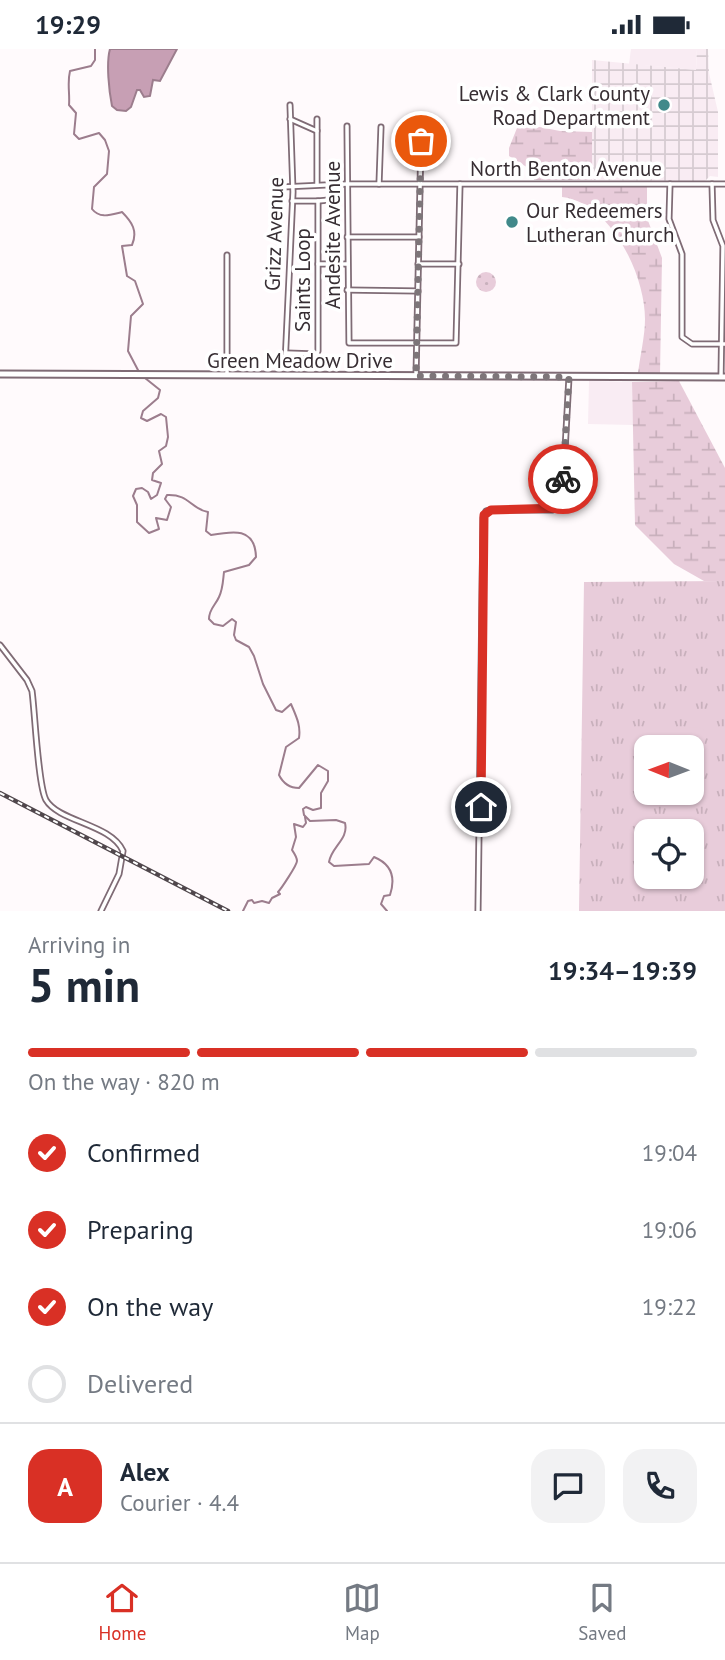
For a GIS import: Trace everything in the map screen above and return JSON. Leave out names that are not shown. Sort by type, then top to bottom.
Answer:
[{"type":"main road","name":"Green Meadow Drive","points":[[0,374],[723,377]]},
{"type":"street","name":"Grizz Avenue","points":[[285,365],[293,187],[290,105]]},
{"type":"street","points":[[290,119],[317,131]]},
{"type":"street","points":[[317,119],[317,184]]},
{"type":"street","name":"Andesite Avenue","points":[[347,126],[349,343],[416,344]]},
{"type":"street","points":[[379,184],[381,127]]},
{"type":"street","points":[[416,376],[421,141]]},
{"type":"street","points":[[670,183],[669,219],[682,254],[682,337],[692,344],[723,344]]},
{"type":"street","name":"North Benton Avenue","points":[[282,187],[317,184],[725,184]]},
{"type":"street","points":[[416,344],[456,343],[460,184]]},
{"type":"street","points":[[712,184],[713,220],[723,246],[723,377]]},
{"type":"street","points":[[318,201],[329,200]]},
{"type":"street","name":"Saints Loop","points":[[286,353],[317,354],[318,351],[318,201],[292,201]]},
{"type":"street","points":[[347,237],[419,237]]},
{"type":"street","points":[[227,255],[227,376]]},
{"type":"street","points":[[318,264],[347,264]]},
{"type":"street","points":[[418,264],[460,264]]},
{"type":"street","points":[[347,290],[418,291]]},
{"type":"street","points":[[478,911],[483,518],[486,511],[491,510],[553,510],[562,505],[569,377]]},
{"type":"street","points":[[0,645],[27,680],[32,691],[46,800],[64,813],[113,838],[123,851],[119,874],[101,911]]},
{"type":"shaded area","points":[[110,49],[177,49],[160,81],[153,80],[150,96],[144,97],[140,90],[137,90],[131,107],[126,111],[112,106],[108,69]]},
{"type":"shaded area","points":[[631,49],[697,49],[696,70],[629,64]]},
{"type":"shaded area","points":[[697,49],[708,49],[709,73],[718,112],[718,177],[710,176],[705,181],[592,180],[592,60],[696,70]]},
{"type":"shaded area","points":[[589,381],[632,382],[633,425],[588,424]]},
{"type":"green space","points":[[519,123],[560,131],[592,132],[592,180],[534,180],[533,171],[509,156],[509,148]]},
{"type":"green space","points":[[647,186],[647,218],[662,258],[660,374],[638,373],[645,326],[643,301],[639,282],[622,243],[595,212],[579,202],[562,197],[562,187]]},
{"type":"green space","points":[[486,272],[493,275],[496,282],[493,289],[486,292],[479,289],[476,282],[479,275]]},
{"type":"green space","points":[[679,381],[725,468],[725,581],[704,581],[674,564],[635,525],[632,382]]},
{"type":"green space","points":[[725,581],[725,911],[579,911],[584,582]]},
{"type":"green space","points":[[697,727],[703,729],[704,735],[675,735],[678,729]]},
{"type":"green space","points":[[704,738],[707,765],[704,769]]},
{"type":"waterway","points":[[95,49],[95,60],[91,66],[70,71],[69,105],[76,113],[74,134],[79,139],[99,133],[109,151],[107,174],[94,187],[92,209],[102,215],[122,212],[134,231],[132,245],[122,246],[127,276],[135,281],[143,304],[131,316],[128,351],[139,372]]},
{"type":"waterway","points":[[145,378],[160,390],[158,398],[143,411],[141,418],[147,421],[161,414],[166,417],[168,437],[166,446],[159,451],[162,464],[153,473],[152,480],[161,483],[157,495],[151,499],[148,492],[142,488],[136,489],[133,496],[137,505],[137,522],[149,533],[159,529],[156,518],[167,520],[171,507],[165,499],[167,495],[175,495],[208,512],[206,531],[211,535],[235,532],[252,540],[256,557],[249,565],[224,572],[221,591],[209,619],[214,624],[223,626],[232,619],[236,622],[236,640],[249,647],[276,710],[282,712],[291,704],[299,725],[299,738],[286,747],[279,775],[287,785],[299,788],[318,765],[328,771],[328,781],[321,793],[321,808],[313,810],[306,807],[303,809],[304,815],[310,821],[336,820],[345,823],[344,834],[330,857],[329,862],[334,866],[369,864],[374,857],[385,863],[392,877],[390,895],[384,896],[381,904],[387,911]]},
{"type":"waterway","points":[[243,911],[248,901],[269,903],[280,894],[278,892],[297,861],[292,850],[296,837],[294,824],[303,827],[306,823],[305,817]]},
{"type":"railway","points":[[0,793],[228,911]]},
{"type":"way so far","points":[[421,141],[416,376],[569,377],[563,479]]},
{"type":"place","name":"Lewis & Clark County Road Department","points":[[664,105]]},
{"type":"place","name":"Our Redeemers Lutheran Church","points":[[512,222]]},
{"type":"route","points":[[481,807],[483,518],[486,511],[491,510],[560,508],[563,479]]}]
